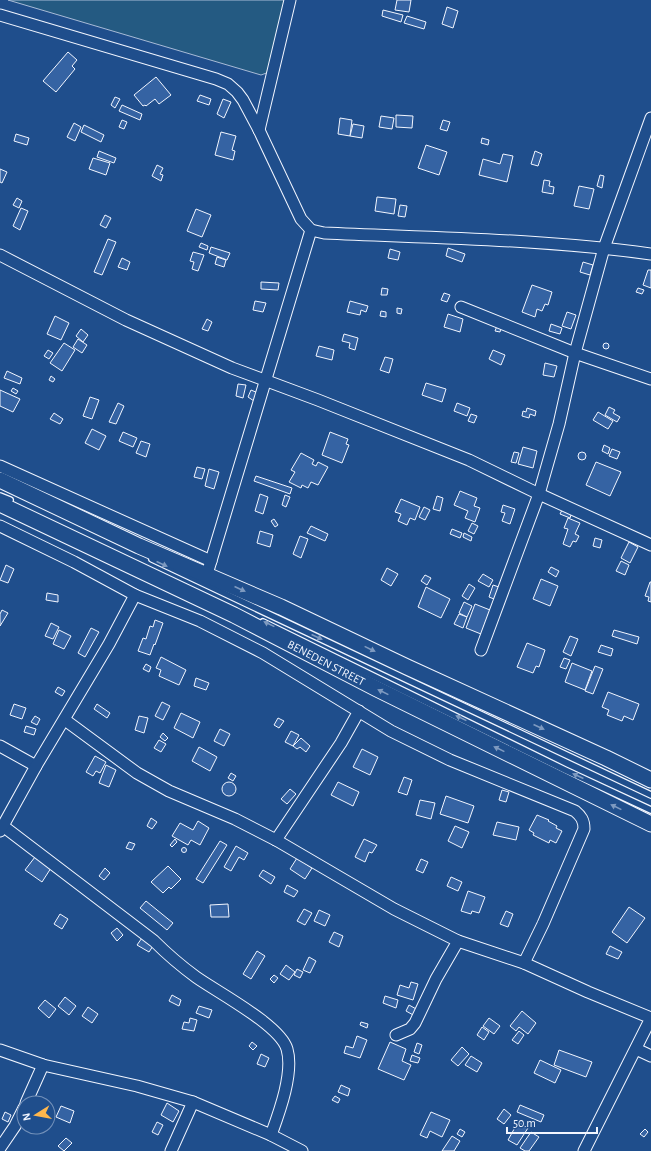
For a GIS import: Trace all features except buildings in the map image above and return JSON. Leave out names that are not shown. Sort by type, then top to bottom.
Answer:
[{"type":"main road","points":[[0,480],[139,546],[209,567],[281,607],[651,780]]},
{"type":"main road","name":"BENEDEN STREET","points":[[0,504],[234,615],[377,689],[651,824]]},
{"type":"street","points":[[259,130],[290,0]]},
{"type":"street","points":[[0,14],[216,79],[228,84],[243,100],[302,219],[311,230],[324,233],[541,242],[651,254]]},
{"type":"street","points":[[481,650],[538,494],[559,424],[604,248],[651,118]]},
{"type":"street","points":[[0,466],[209,567],[311,230]]},
{"type":"street","points":[[0,255],[126,320],[232,368],[469,460],[538,494],[651,545]]},
{"type":"street","points":[[460,307],[576,353],[651,379]]},
{"type":"street","points":[[0,526],[74,562],[135,595],[200,622],[263,653],[392,731],[450,760],[575,811],[584,822],[584,829],[543,924],[524,963]]},
{"type":"street","points":[[135,595],[109,644],[65,720],[36,766],[2,828],[154,941],[195,977],[257,1017],[280,1036],[288,1051],[288,1067],[282,1105],[271,1135]]},
{"type":"street","points":[[276,840],[341,743],[359,711]]},
{"type":"street","points":[[65,720],[137,772],[168,791],[235,819],[276,840],[394,909],[458,941],[524,963],[651,1018],[584,1151]]},
{"type":"street","points":[[0,746],[36,766]]},
{"type":"street","points":[[396,1035],[410,1029],[415,1023],[436,979],[458,941]]},
{"type":"street","points":[[636,1049],[651,1056]]},
{"type":"street","points":[[0,1050],[43,1065],[137,1086],[193,1102],[271,1135],[302,1151]]},
{"type":"street","points":[[30,1095],[43,1065]]},
{"type":"street","points":[[171,1151],[193,1102]]},
{"type":"street","points":[[0,1148],[16,1124]]},
{"type":"lane","points":[[0,496],[18,504]]},
{"type":"lane","points":[[144,556],[651,795]]},
{"type":"lane","points":[[261,621],[565,770],[651,810]]},
{"type":"shaded area","points":[[8,0],[289,0],[272,71],[261,75]]}]
